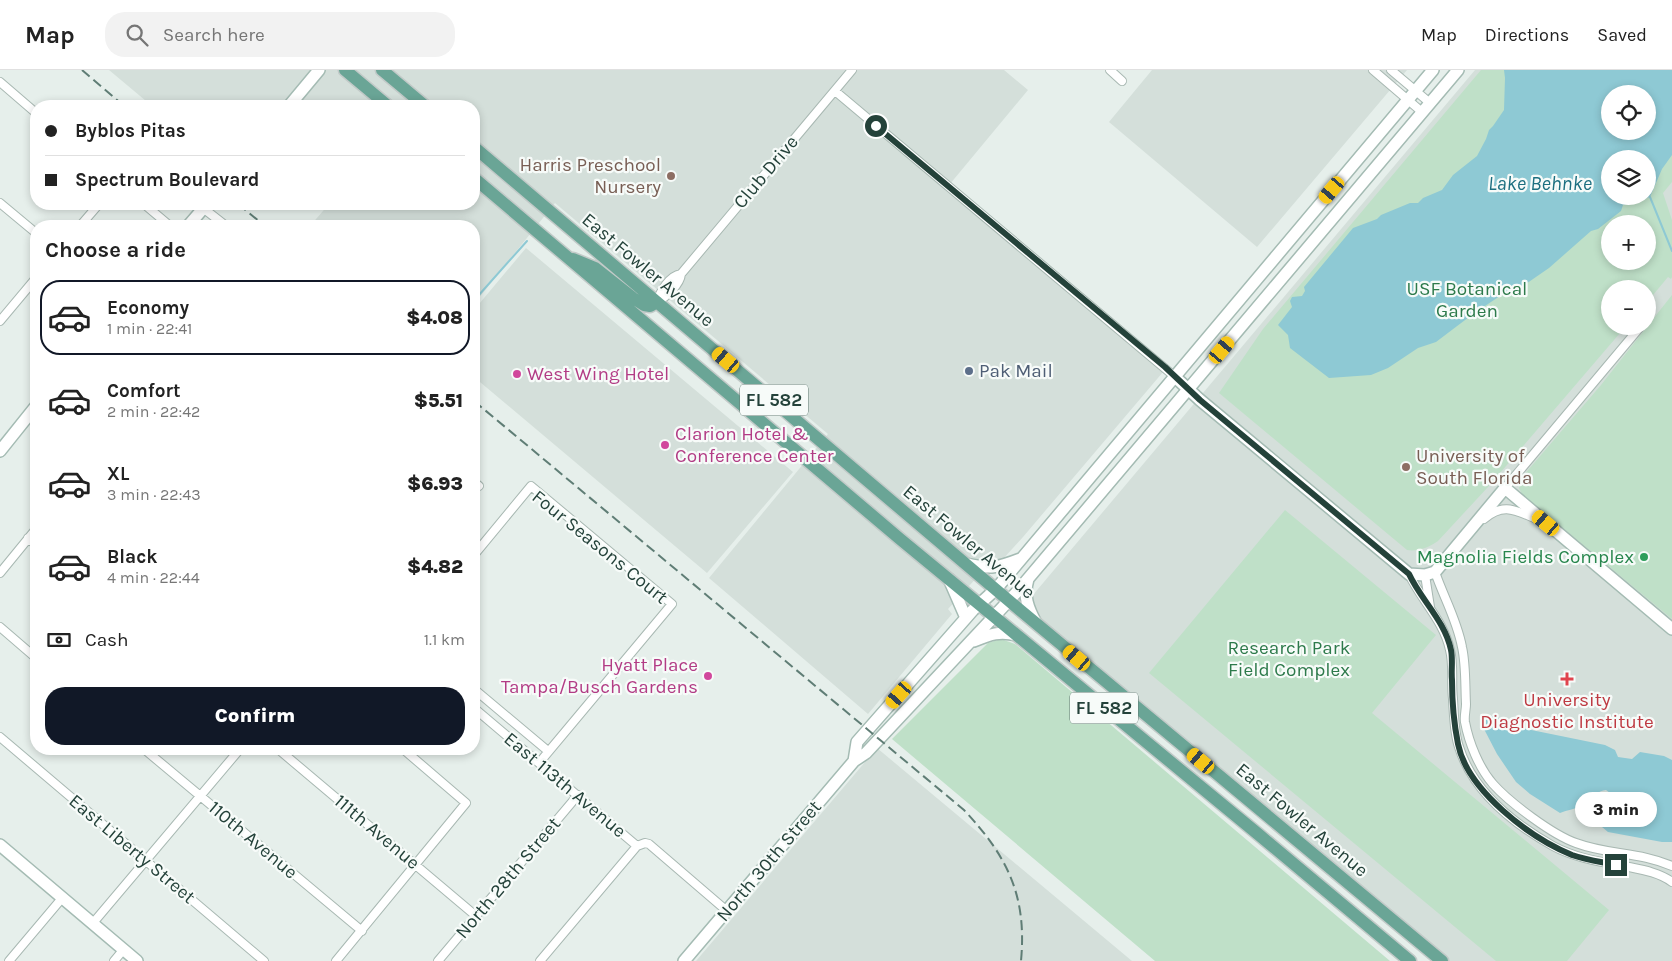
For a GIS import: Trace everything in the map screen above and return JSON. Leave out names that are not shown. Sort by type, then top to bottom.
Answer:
[{"type":"main road","points":[[294,100],[319,70]]},
{"type":"main road","points":[[345,70],[381,100]]},
{"type":"main road","points":[[382,70],[418,100]]},
{"type":"main road","name":"North 30th Street","points":[[854,761],[857,742],[966,618],[996,589],[1433,70]]},
{"type":"main road","name":"North 30th Street","points":[[684,961],[854,761],[866,753],[1009,600],[1189,390],[1458,70]]},
{"type":"main road","name":"East Fowler Avenue","points":[[480,153],[1036,623],[1442,961]]},
{"type":"main road","name":"East Fowler Avenue","points":[[480,183],[949,579],[1410,961]]},
{"type":"main road","points":[[193,220],[202,210]]},
{"type":"main road","points":[[566,257],[581,260],[595,268],[633,298],[644,304],[650,306],[657,302]]},
{"type":"main road","points":[[1174,376],[1409,574],[1430,574],[1467,534],[1505,488],[1672,629]]},
{"type":"main road","points":[[0,451],[30,414]]},
{"type":"main road","points":[[966,564],[992,568],[1000,567],[1022,558]]},
{"type":"main road","points":[[1030,575],[1026,587],[1026,597],[1028,608],[1036,623]]},
{"type":"main road","points":[[949,579],[966,618]]},
{"type":"main road","points":[[970,643],[990,634],[1005,633],[1017,635]]},
{"type":"main road","points":[[0,845],[137,961]]},
{"type":"street","name":"Club Drive","points":[[657,302],[659,293],[676,275],[681,274],[852,70]]},
{"type":"street","points":[[1110,70],[1122,81]]},
{"type":"street","points":[[1373,70],[1412,95],[1426,107]]},
{"type":"street","points":[[1391,70],[1412,95]]},
{"type":"street","points":[[0,82],[30,108]]},
{"type":"street","points":[[835,91],[1174,376]]},
{"type":"street","points":[[0,203],[30,228]]},
{"type":"street","points":[[85,220],[94,210]]},
{"type":"street","points":[[151,210],[163,220]]},
{"type":"street","points":[[209,210],[218,219]]},
{"type":"street","points":[[0,320],[30,285]]},
{"type":"street","points":[[1505,488],[1633,335]]},
{"type":"street","name":"Four Seasons Court","points":[[480,548],[531,486],[672,604],[539,763]]},
{"type":"street","points":[[1467,534],[1490,514],[1499,510],[1516,510],[1546,523]]},
{"type":"street","points":[[0,573],[3,563],[28,538]]},
{"type":"street","points":[[1409,574],[1416,588],[1443,628],[1451,650],[1452,697],[1458,746],[1467,768],[1484,793],[1507,815],[1554,846],[1572,855],[1648,871],[1672,882]]},
{"type":"street","points":[[1430,574],[1432,612]]},
{"type":"street","points":[[1430,574],[1457,623],[1463,649],[1465,721],[1478,760],[1493,784],[1515,804],[1559,835],[1576,843],[1650,857],[1672,866]]},
{"type":"street","points":[[1443,628],[1457,623]]},
{"type":"street","points":[[0,628],[30,653]]},
{"type":"street","points":[[480,694],[548,751]]},
{"type":"street","name":"East 113th Avenue","points":[[480,713],[638,846],[644,843],[649,844],[727,911]]},
{"type":"street","name":"East Liberty Street","points":[[0,738],[264,961]]},
{"type":"street","name":"110th Avenue","points":[[151,755],[362,931]]},
{"type":"street","points":[[93,923],[235,755]]},
{"type":"street","name":"111th Avenue","points":[[285,755],[476,916]]},
{"type":"street","points":[[336,961],[466,803],[411,755]]},
{"type":"street","name":"North 28th Street","points":[[438,961],[578,795]]},
{"type":"street","points":[[1507,815],[1515,804]]},
{"type":"street","points":[[540,961],[638,846]]},
{"type":"street","points":[[9,961],[63,897]]},
{"type":"street","points":[[114,961],[124,950]]},
{"type":"shaded area","points":[[109,70],[1004,70],[1028,90],[945,190],[1163,372],[1023,537],[1002,560],[991,562],[948,609],[952,614],[868,714],[709,578],[828,434],[555,203],[480,297],[480,220],[315,220],[324,210],[480,210],[480,100],[145,100]]},
{"type":"shaded area","points":[[1152,70],[1407,70],[1257,247],[1109,122]]},
{"type":"shaded area","name":"University of South Florida","points":[[1475,70],[1672,70],[1672,961],[1441,961],[1022,608]]},
{"type":"shaded area","points":[[526,248],[793,472],[707,573],[480,382],[480,303]]},
{"type":"shaded area","points":[[877,748],[1132,961],[696,961]]},
{"type":"green space","name":"USF Botanical Garden","points":[[1481,70],[1672,70],[1672,182],[1663,193],[1672,220],[1672,277],[1671,279],[1668,277],[1656,291],[1656,280],[1601,280],[1601,335],[1618,335],[1488,487],[1438,541],[1419,550],[1407,550],[1219,393],[1263,329]]},
{"type":"green space","points":[[1672,295],[1672,619],[1522,494],[1519,488],[1523,476],[1601,385],[1640,335],[1656,335],[1656,315]]},
{"type":"green space","name":"Research Park Field Complex","points":[[1285,510],[1436,635],[1372,713],[1609,910],[1567,961],[1496,961],[1149,673]]},
{"type":"green space","points":[[1001,639],[1015,644],[1390,961],[1155,961],[892,739],[988,643]]},
{"type":"water","name":"Lake Behnke","points":[[1504,70],[1672,70],[1672,155],[1662,169],[1656,183],[1656,150],[1601,150],[1601,205],[1623,205],[1621,211],[1616,215],[1601,215],[1601,227],[1591,231],[1549,268],[1520,288],[1512,288],[1436,342],[1418,348],[1388,368],[1371,375],[1329,378],[1290,348],[1288,335],[1278,325],[1292,307],[1290,301],[1292,297],[1302,296],[1305,291],[1304,287],[1353,228],[1410,203],[1418,203],[1423,198],[1442,190],[1453,175],[1477,156],[1489,130],[1504,110]]},
{"type":"water","points":[[1483,716],[1496,716],[1507,725],[1605,745],[1615,750],[1618,757],[1632,759],[1640,752],[1664,756],[1672,760],[1672,842],[1662,842],[1608,832],[1602,827],[1604,821],[1612,820],[1622,809],[1621,801],[1606,790],[1597,793],[1580,806],[1560,813],[1530,794],[1516,782],[1497,754],[1484,729]]},
{"type":"waterway","points":[[1653,205],[1672,251]]},
{"type":"waterway","points":[[480,294],[527,241]]},
{"type":"railway","points":[[82,70],[117,100]]},
{"type":"railway","points":[[245,210],[258,220]]},
{"type":"railway","points":[[480,406],[964,810],[992,844],[1003,861],[1011,879],[1021,917],[1021,961]]},
{"type":"place","name":"Harris Preschool Nursery","points":[[671,176]]},
{"type":"place","name":"Pak Mail","points":[[969,371]]},
{"type":"place","name":"West Wing Hotel","points":[[517,374]]},
{"type":"place","name":"Clarion Hotel & Conference Center","points":[[665,445]]},
{"type":"place","name":"University of South Florida","points":[[1406,467]]},
{"type":"place","name":"Magnolia Fields Complex","points":[[1644,557]]},
{"type":"place","name":"Hyatt Place Tampa/Busch Gardens","points":[[708,676]]},
{"type":"place","name":"University Diagnostic Institute","points":[[1567,679]]},
{"type":"route","points":[[876,126],[1065,285],[1124,332],[1200,400],[1409,574],[1416,588],[1443,628],[1451,650],[1452,697],[1458,746],[1467,768],[1484,793],[1507,815],[1554,846],[1572,855],[1616,865]]}]
